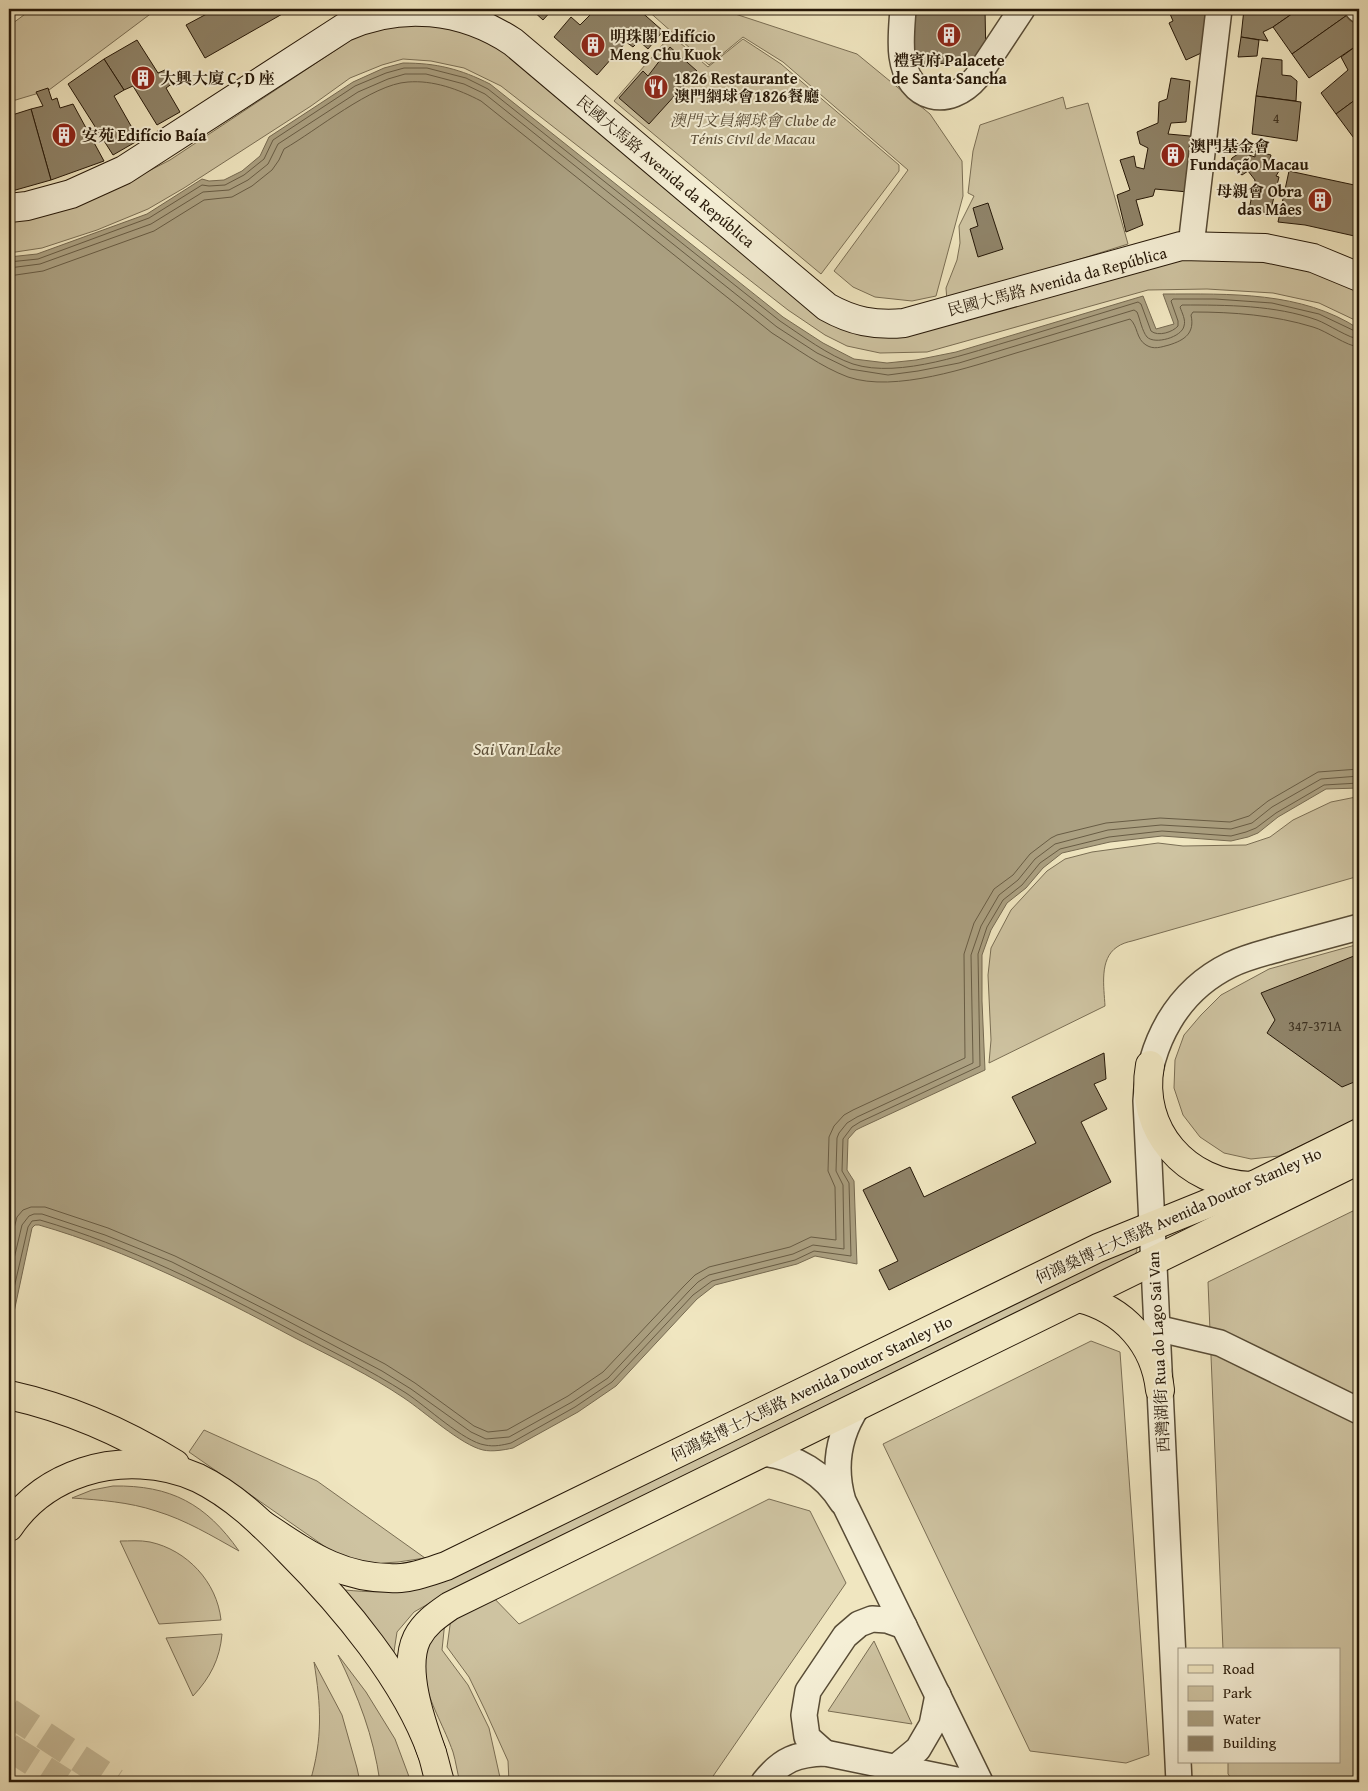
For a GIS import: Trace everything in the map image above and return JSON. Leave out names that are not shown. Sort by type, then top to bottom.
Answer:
[{"type":"main road","points":[[1150,1065],[1148,1089],[1150,1106],[1158,1129],[1172,1149],[1189,1166],[1203,1175],[1226,1184],[1251,1186]]},
{"type":"main road","name":"何鴻燊博士大馬路 Avenida Doutor Stanley Ho","points":[[263,1525],[311,1557],[348,1572],[384,1578],[402,1578],[446,1566],[1098,1248],[1251,1186],[1359,1133]]},
{"type":"main road","name":"何鴻燊博士大馬路 Avenida Doutor Stanley Ho","points":[[432,1753],[416,1702],[413,1683],[413,1652],[417,1639],[434,1616],[450,1606],[1359,1160]]},
{"type":"main road","points":[[1078,1298],[1113,1312],[1132,1328],[1152,1357],[1160,1390]]},
{"type":"main road","points":[[9,1395],[66,1410],[150,1449],[220,1490],[263,1525],[311,1573],[343,1609],[380,1658],[416,1716],[432,1753],[440,1782]]},
{"type":"main road","points":[[9,1527],[18,1513],[45,1490],[68,1477],[93,1469],[119,1464],[145,1464],[171,1469],[196,1477]]},
{"type":"street","points":[[902,9],[902,56],[912,82],[927,95],[940,98],[950,96],[969,87],[1022,9]]},
{"type":"street","points":[[1191,246],[1218,9]]},
{"type":"street","name":"民國大馬路 Avenida da República","points":[[9,208],[27,206],[71,194],[124,170],[345,27],[384,14],[424,11],[451,15],[477,23],[512,42],[826,307],[856,320],[888,324],[904,323],[1181,246],[1249,247],[1289,252],[1313,258],[1359,276]]},
{"type":"street","name":"西灣湖街 Rua do Lago Sai Van","points":[[1168,1782],[1172,1776],[1178,1756],[1146,1101],[1150,1065],[1158,1042],[1175,1010],[1210,976],[1231,964],[1248,958],[1359,927]]},
{"type":"street","points":[[1156,1328],[1220,1343],[1359,1410]]},
{"type":"street","points":[[846,1508],[839,1485],[838,1460],[842,1436],[857,1407]]},
{"type":"street","points":[[763,1453],[788,1458],[811,1469],[831,1486],[846,1508],[980,1782]]},
{"type":"street","points":[[825,1753],[807,1737],[804,1715],[808,1691],[845,1636],[859,1624],[872,1619],[887,1620],[904,1626]]},
{"type":"street","points":[[895,1768],[918,1749],[932,1724],[938,1695]]},
{"type":"street","points":[[764,1782],[772,1772],[789,1759],[808,1754],[825,1753],[966,1782]]},
{"type":"street","name":"西灣湖街 Rua do Lago Sai Van","points":[[1178,1764],[1179,1782]]},
{"type":"green space","points":[[32,9],[157,9],[49,90],[9,102],[9,26]]},
{"type":"green space","points":[[646,9],[720,9],[857,54],[930,114],[962,161],[963,196],[936,296],[912,301],[875,297],[853,287],[834,271],[908,170],[783,62],[743,37],[709,65]]},
{"type":"green space","points":[[416,16],[501,35],[851,322],[1194,247],[1359,278],[1359,322],[1319,303],[1273,293],[1207,289],[1148,290],[927,352],[880,353],[847,346],[825,335],[788,310],[501,86],[464,68],[431,61],[403,59],[350,78],[311,106],[148,209],[97,230],[42,248],[9,253],[9,209],[116,188],[170,160],[369,28]]},
{"type":"green space","name":"澳門文員網球會 Clube de Ténis Civil de Macau","points":[[671,35],[708,67],[743,39],[781,64],[899,165],[899,171],[821,274],[614,101]]},
{"type":"green space","points":[[1063,97],[1066,109],[1088,103],[1128,244],[947,301],[946,288],[957,260],[960,243],[959,226],[974,196],[968,193],[973,151],[980,125]]},
{"type":"green space","points":[[1359,798],[1359,876],[1120,945],[1111,952],[1105,966],[1105,1006],[989,1063],[991,1040],[988,975],[991,948],[1011,910],[1047,871],[1065,859],[1092,852],[1158,843],[1183,846],[1246,845],[1270,837],[1293,820],[1331,802]]},
{"type":"green space","points":[[1359,944],[1359,1118],[1279,1156],[1251,1159],[1224,1153],[1200,1137],[1183,1115],[1174,1088],[1175,1060],[1184,1035],[1221,995],[1269,969]]},
{"type":"green space","points":[[1359,1208],[1359,1782],[1234,1782],[1228,1774],[1228,1764],[1340,1764],[1340,1648],[1223,1648],[1208,1282]]},
{"type":"green space","points":[[1136,1245],[1137,1250],[1134,1258],[442,1596],[414,1612],[397,1632],[393,1658],[345,1590],[377,1592],[408,1589],[1120,1249]]},
{"type":"green space","points":[[1091,1341],[1120,1352],[1149,1755],[1126,1763],[1030,1751],[883,1444]]},
{"type":"green space","points":[[204,1430],[317,1481],[425,1558],[366,1564],[337,1555],[189,1452]]},
{"type":"green space","points":[[113,1486],[153,1489],[185,1500],[214,1521],[239,1551],[209,1534],[156,1511],[125,1503],[72,1498],[92,1490]]},
{"type":"green space","points":[[769,1499],[810,1511],[846,1583],[709,1782],[509,1782],[508,1761],[485,1710],[469,1677],[447,1647],[452,1611],[488,1592],[519,1624]]},
{"type":"green space","points":[[120,1541],[150,1542],[164,1546],[188,1560],[207,1581],[218,1606],[221,1620],[159,1624]]},
{"type":"green space","points":[[445,1621],[442,1650],[468,1685],[489,1728],[501,1782],[460,1782],[453,1752],[432,1702],[424,1670],[426,1655],[432,1638]]},
{"type":"green space","points":[[222,1634],[219,1652],[213,1668],[193,1696],[166,1638]]},
{"type":"green space","points":[[874,1641],[912,1724],[828,1711]]},
{"type":"green space","points":[[338,1655],[366,1692],[395,1739],[411,1782],[380,1782],[369,1732]]},
{"type":"green space","points":[[314,1662],[342,1715],[360,1782],[310,1782],[317,1751],[320,1722]]},
{"type":"water","name":"Sai Van Lake","points":[[403,63],[427,64],[448,68],[469,74],[490,84],[783,317],[823,343],[854,359],[887,363],[916,360],[956,352],[1143,296],[1156,329],[1174,324],[1163,294],[1239,295],[1289,301],[1337,317],[1359,329],[1359,788],[1326,789],[1278,817],[1258,833],[1231,841],[1162,836],[1110,842],[1062,853],[1043,868],[1026,888],[1007,903],[991,930],[982,955],[985,1070],[856,1130],[848,1139],[847,1170],[854,1181],[857,1264],[815,1256],[797,1264],[715,1285],[697,1299],[616,1386],[578,1412],[513,1448],[494,1451],[483,1450],[464,1442],[404,1398],[378,1382],[233,1305],[105,1247],[39,1225],[35,1225],[32,1228],[11,1326],[9,1328],[9,257],[37,254],[147,214],[202,179],[209,181],[224,180],[242,171],[260,156],[269,137],[353,82],[384,68]]},
{"type":"building","points":[[216,9],[282,9],[284,13],[205,58],[186,25]]},
{"type":"building","points":[[531,9],[553,9],[543,20]]},
{"type":"building","name":"明珠閣 Edifício Meng Chu Kuok","points":[[587,9],[638,9],[663,31],[648,49],[639,41],[633,47],[626,42],[597,75],[554,37],[571,17],[580,25],[592,13]]},
{"type":"building","name":"禮賓府 Palacete de Santa Sancha","points":[[912,9],[985,9],[986,61],[914,65]]},
{"type":"building","points":[[1168,9],[1203,9],[1212,28],[1203,33],[1210,49],[1186,60],[1169,23],[1173,21]]},
{"type":"building","points":[[1244,9],[1299,9],[1263,32],[1268,41],[1241,37]]},
{"type":"building","points":[[1299,9],[1347,9],[1350,13],[1292,54],[1273,27]]},
{"type":"building","points":[[1350,13],[1359,27],[1359,44],[1309,78],[1292,54]]},
{"type":"building","points":[[1241,37],[1259,40],[1257,56],[1238,57]]},
{"type":"building","name":"大興大廈 C, D 座","points":[[137,40],[158,73],[165,70],[173,83],[166,88],[180,112],[157,125],[133,86],[124,90],[104,59]]},
{"type":"building","points":[[1359,44],[1359,97],[1336,114],[1321,93],[1348,70],[1341,57]]},
{"type":"building","name":"1826 Restaurante 澳門網球會1826餐廳","points":[[670,47],[697,71],[649,124],[619,98],[643,71],[648,76]]},
{"type":"building","points":[[1262,58],[1282,60],[1282,75],[1291,76],[1297,81],[1296,101],[1256,96]]},
{"type":"building","points":[[104,59],[124,90],[114,96],[139,140],[113,155],[68,84]]},
{"type":"building","name":"澳門基金會 Fundação Macau","points":[[1171,78],[1190,81],[1186,122],[1171,123],[1168,134],[1201,137],[1188,192],[1155,189],[1153,196],[1136,200],[1143,225],[1126,232],[1117,195],[1130,190],[1120,160],[1134,156],[1136,167],[1144,169],[1148,148],[1140,144],[1137,132],[1158,123],[1159,102],[1167,99]]},
{"type":"building","name":"安苑 Edifício Baía","points":[[48,88],[52,100],[57,98],[60,108],[73,104],[104,161],[51,180],[31,109],[43,106],[36,92]]},
{"type":"building","points":[[1256,96],[1301,102],[1297,141],[1252,134]]},
{"type":"building","points":[[1359,97],[1359,145],[1336,114]]},
{"type":"building","points":[[31,109],[51,180],[12,191],[9,175],[9,116]]},
{"type":"building","points":[[1229,142],[1252,146],[1249,155],[1255,157],[1255,151],[1271,155],[1269,162],[1276,162],[1279,166],[1276,176],[1279,177],[1270,213],[1249,210],[1255,180],[1248,171],[1242,175],[1232,168],[1230,163],[1232,158],[1238,154],[1227,152]]},
{"type":"building","name":"母親會 Obra das Mâes","points":[[1289,171],[1359,186],[1357,207],[1359,208],[1359,237],[1305,225],[1278,222]]},
{"type":"building","points":[[988,203],[1003,249],[978,257],[970,229],[978,226],[973,208]]},
{"type":"building","points":[[1359,954],[1359,1080],[1342,1087],[1267,1033],[1275,1020],[1261,993]]},
{"type":"building","points":[[1104,1053],[1106,1079],[1094,1084],[1107,1109],[1081,1122],[1111,1182],[889,1290],[879,1270],[898,1261],[863,1190],[910,1167],[924,1197],[1036,1143],[1012,1097]]},
{"type":"building","points":[[810,1778],[830,1782],[807,1782]]},
{"type":"tunnel","points":[[9,1712],[115,1782]]},
{"type":"tunnel","points":[[9,1747],[64,1782]]},
{"type":"place","name":"禮賓府 Palacete de Santa Sancha","points":[[949,35]]},
{"type":"place","name":"明珠閣 Edifício Meng Chu Kuok","points":[[593,45]]},
{"type":"place","name":"大興大廈 C, D 座","points":[[143,78]]},
{"type":"place","name":"1826 Restaurante 澳門網球會1826餐廳","points":[[656,87]]},
{"type":"place","name":"安苑 Edifício Baía","points":[[64,135]]},
{"type":"place","name":"澳門基金會 Fundação Macau","points":[[1173,155]]},
{"type":"place","name":"母親會 Obra das Mâes","points":[[1320,200]]}]
